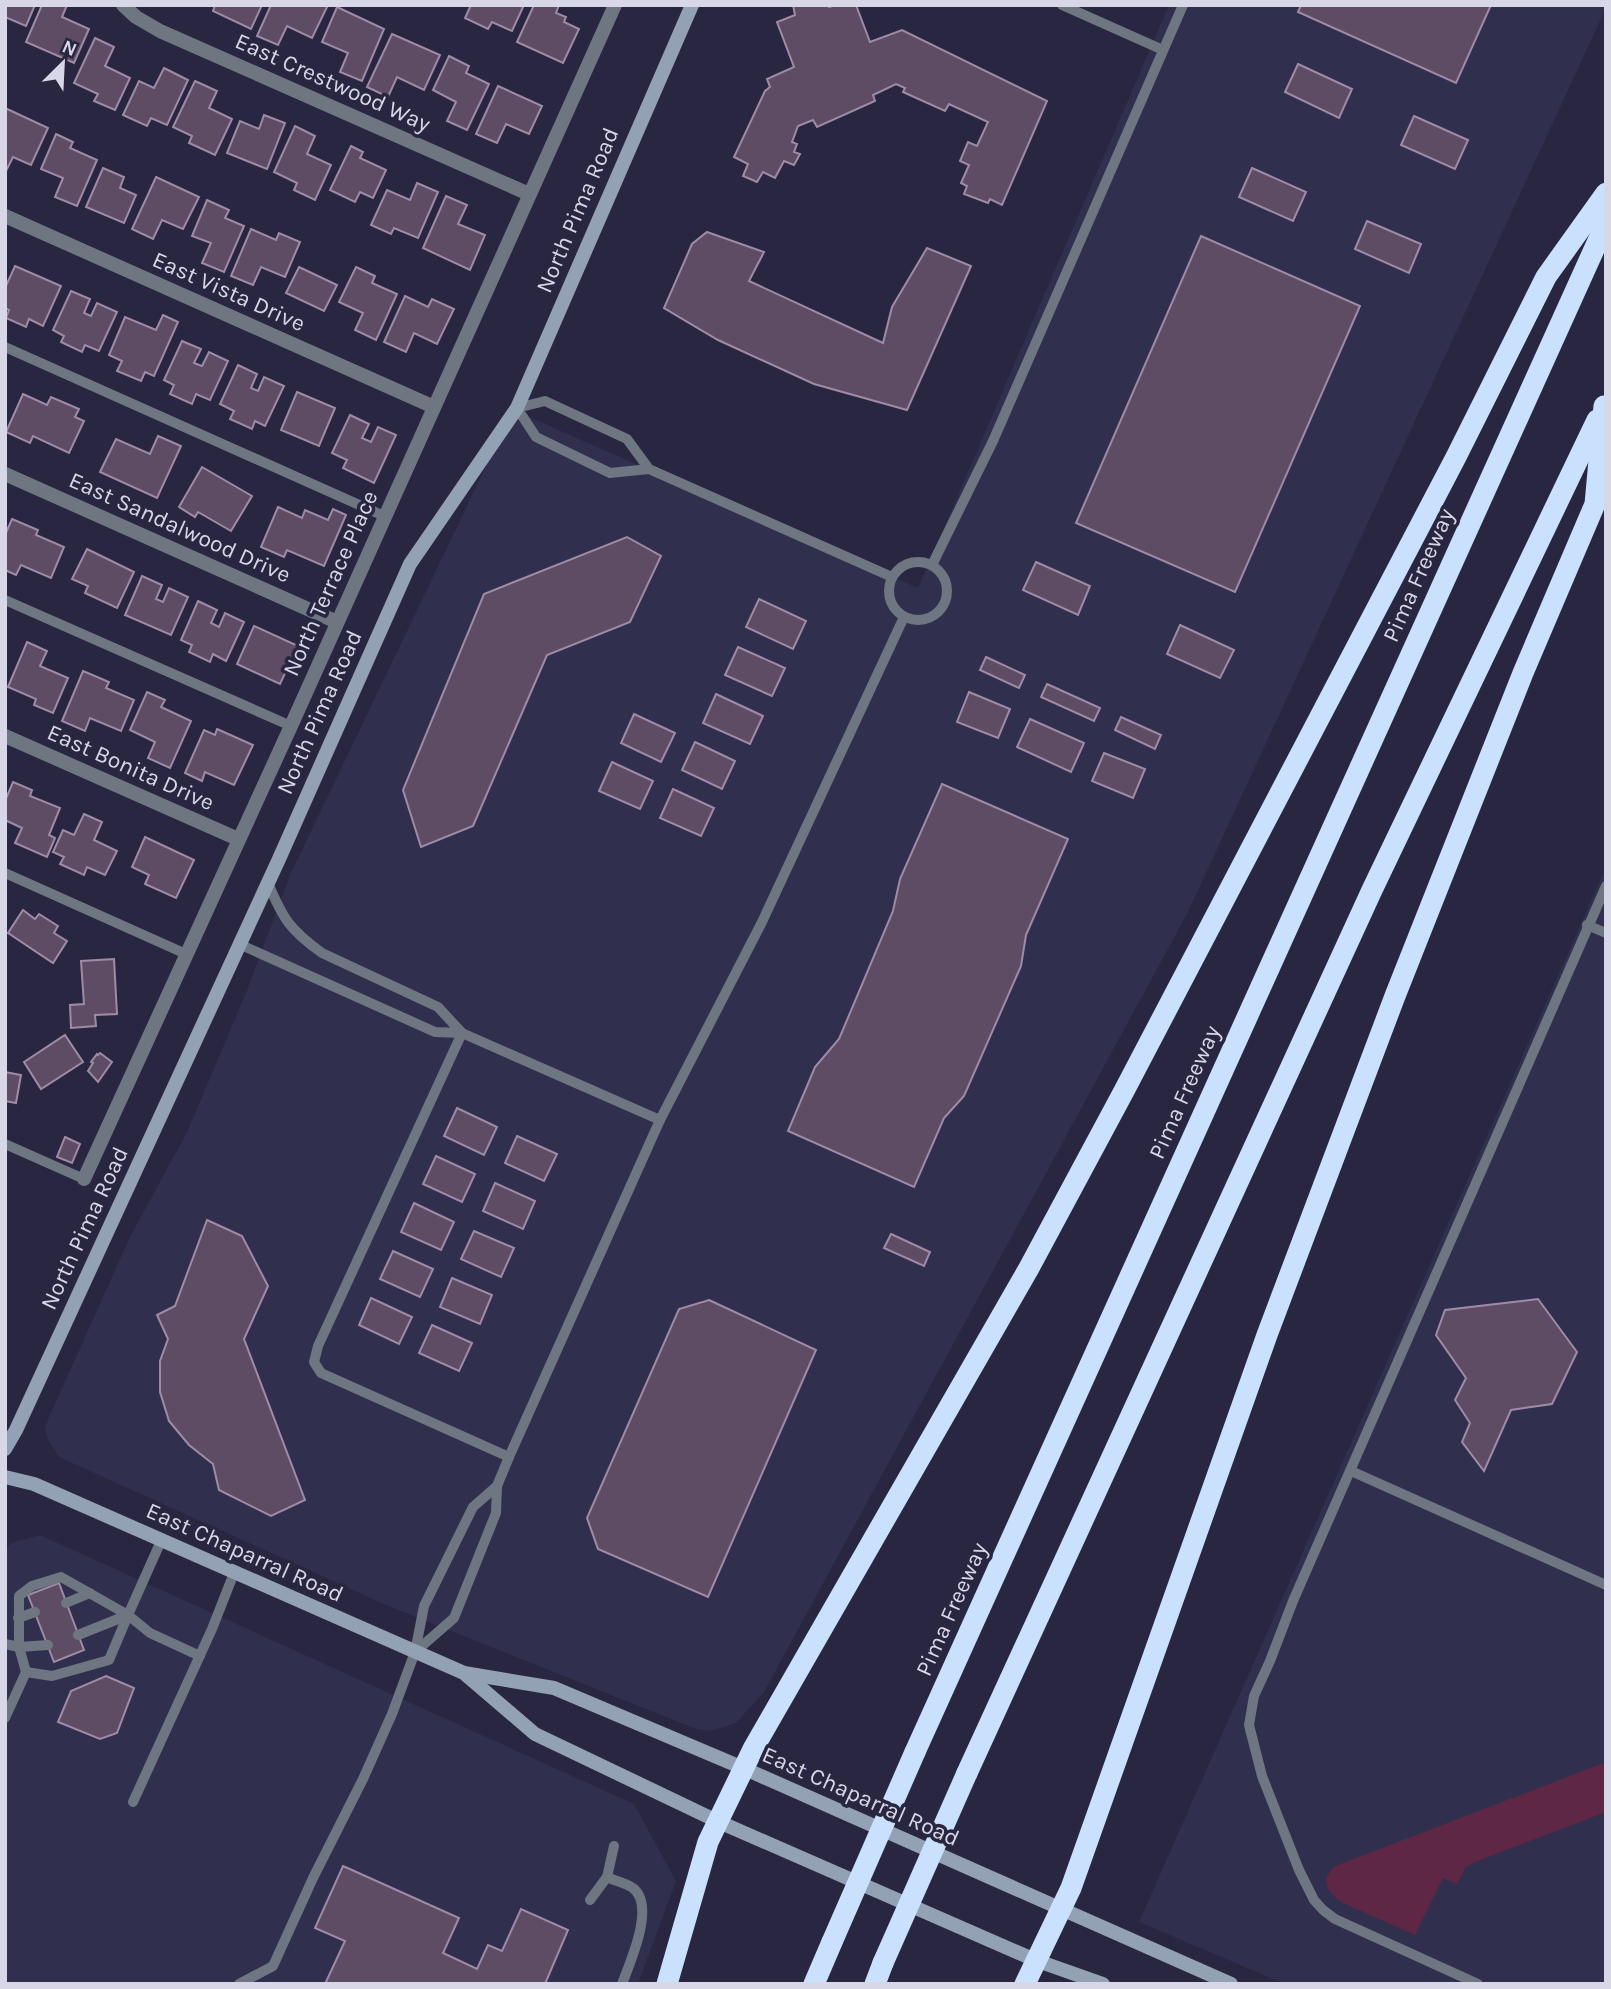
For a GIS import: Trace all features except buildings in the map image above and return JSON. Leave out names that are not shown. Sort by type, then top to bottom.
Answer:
[{"type":"highway","points":[[667,1984],[708,1842],[743,1768],[1022,1280],[1124,1091],[1456,457],[1546,277],[1606,193]]},
{"type":"highway","name":"Pima Freeway","points":[[814,1984],[915,1752],[1606,223]]},
{"type":"highway","points":[[875,1984],[967,1773],[1372,890],[1605,404]]},
{"type":"highway","points":[[1025,1984],[1071,1888],[1267,1335],[1395,996],[1523,673],[1595,504],[1605,404]]},
{"type":"main road","name":"North Pima Road","points":[[5,1449],[268,883],[410,564],[517,408],[692,5]]},
{"type":"main road","name":"East Chaparral Road","points":[[5,1477],[34,1484],[464,1674],[554,1688],[743,1768],[1231,1984]]},
{"type":"main road","name":"East Chaparral Road","points":[[464,1674],[535,1734],[717,1821],[1035,1960],[1103,1984]]},
{"type":"street","name":"East Crestwood Way","points":[[123,5],[136,17],[160,30],[530,194]]},
{"type":"street","name":"North Terrace Place","points":[[84,1179],[615,5]]},
{"type":"street","name":"East Vista Drive","points":[[5,216],[435,407]]},
{"type":"street","name":"East Sandalwood Drive","points":[[5,474],[337,622]]},
{"type":"street","name":"East Bonita Drive","points":[[5,736],[238,839]]},
{"type":"lane","points":[[1062,5],[1163,50]]},
{"type":"lane","points":[[932,565],[993,441],[1183,5]]},
{"type":"lane","points":[[5,347],[384,516]]},
{"type":"lane","points":[[649,469],[610,473],[536,437],[517,408],[545,401],[627,439],[649,469],[892,577]]},
{"type":"lane","points":[[914,562],[932,565],[940,571],[948,587],[948,597],[944,605],[931,618],[913,620],[904,617],[892,604],[889,595],[892,577],[898,570],[914,562]]},
{"type":"lane","points":[[5,600],[290,726]]},
{"type":"lane","points":[[415,1652],[454,1618],[496,1513],[497,1486],[660,1120],[762,922],[904,617]]},
{"type":"lane","points":[[5,873],[186,954]]},
{"type":"lane","points":[[268,883],[287,923],[306,941],[322,953],[438,1007],[463,1033]]},
{"type":"lane","points":[[1478,1984],[1335,1919],[1314,1900],[1299,1870],[1262,1776],[1249,1725],[1254,1696],[1293,1601],[1606,886]]},
{"type":"lane","points":[[1587,925],[1606,933]]},
{"type":"lane","points":[[239,944],[435,1032],[463,1033],[660,1120]]},
{"type":"lane","points":[[463,1033],[318,1346],[314,1362],[321,1373],[509,1457]]},
{"type":"lane","points":[[5,1144],[84,1179]]},
{"type":"lane","points":[[1351,1471],[1606,1585]]},
{"type":"lane","points":[[239,1984],[273,1966],[380,1742],[415,1652],[424,1606],[473,1507],[497,1486]]},
{"type":"lane","points":[[26,1672],[52,1676],[109,1660],[161,1541]]},
{"type":"lane","points":[[133,1802],[200,1656],[234,1573]]},
{"type":"lane","points":[[5,1718],[26,1672],[19,1647],[19,1596],[32,1586],[61,1577],[128,1615],[150,1633],[200,1656]]},
{"type":"lane","points":[[66,1603],[90,1593]]},
{"type":"lane","points":[[18,1618],[35,1612]]},
{"type":"lane","points":[[78,1635],[128,1615]]},
{"type":"lane","points":[[5,1643],[19,1647],[48,1646]]},
{"type":"lane","points":[[590,1900],[607,1877],[614,1846]]},
{"type":"lane","points":[[607,1877],[634,1889],[644,1910],[635,1948],[622,1984]]},
{"type":"shaded area","points":[[1169,5],[1606,5],[1606,8],[1188,912],[764,1692],[736,1723],[711,1731],[696,1729],[386,1605],[59,1457],[47,1438],[45,1428],[49,1417],[130,1237],[187,1132],[246,993],[290,875],[513,410],[918,588]]},
{"type":"shaded area","points":[[1606,867],[1606,1984],[1285,1984],[1139,1922]]},
{"type":"shaded area","points":[[40,1535],[634,1804],[676,1881],[638,1984],[5,1984],[5,1553],[11,1543]]},
{"type":"shaded area","points":[[1606,1762],[1606,1812],[1475,1862],[1465,1868],[1457,1884],[1443,1878],[1415,1935],[1343,1903],[1327,1886],[1327,1877],[1335,1866]]}]
